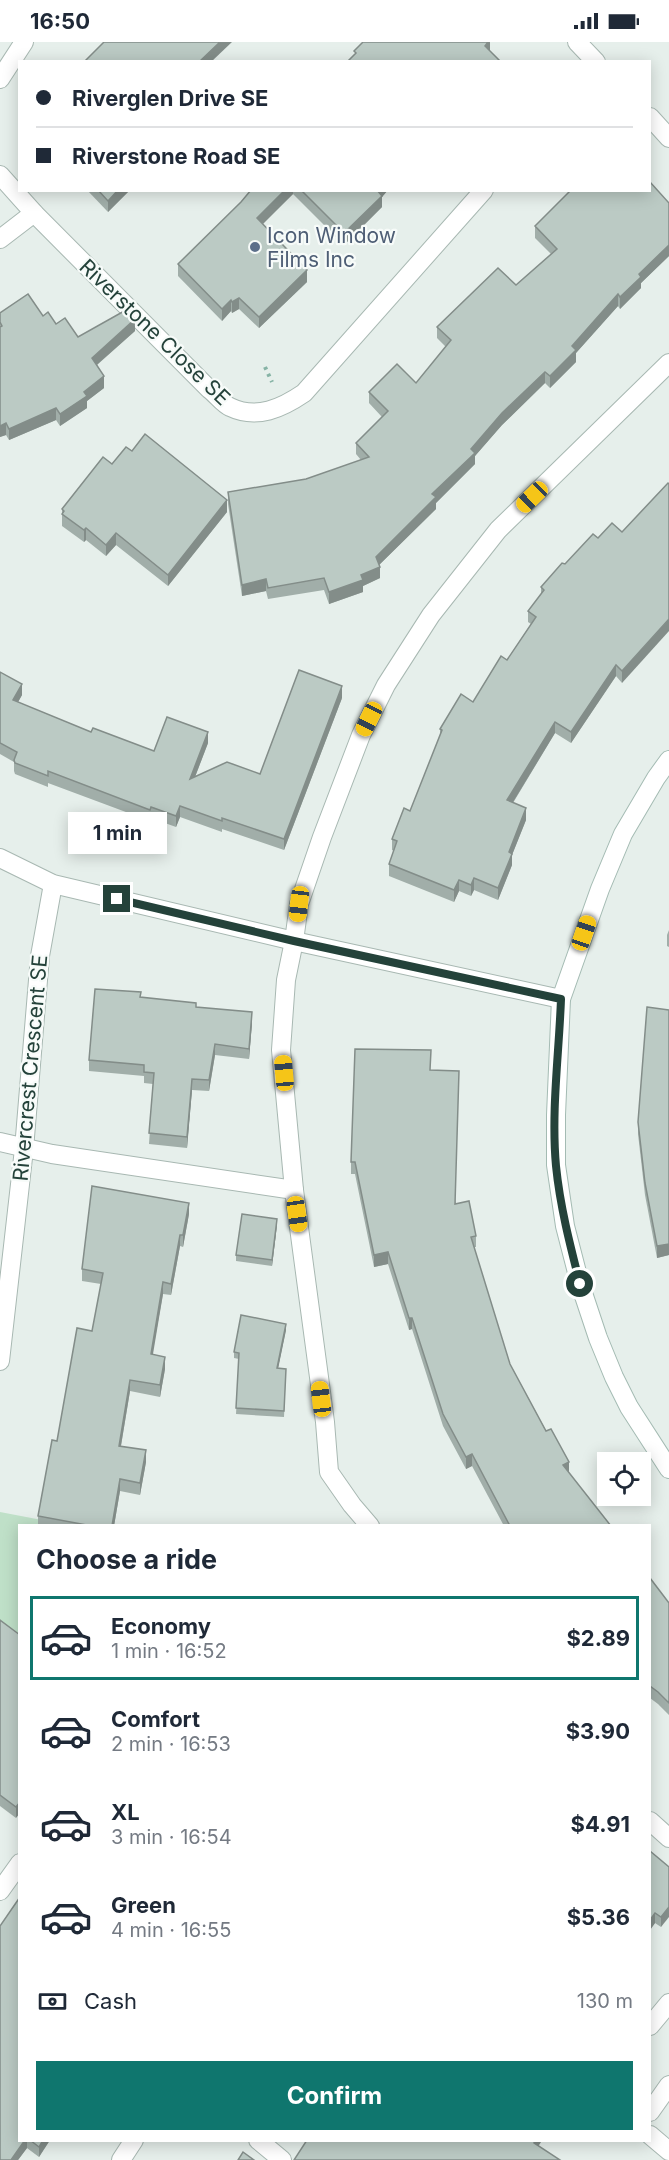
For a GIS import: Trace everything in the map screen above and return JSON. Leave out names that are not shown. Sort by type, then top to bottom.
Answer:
[{"type":"street","points":[[0,79],[24,42]]},
{"type":"street","points":[[577,42],[594,60]]},
{"type":"street","points":[[651,118],[669,138]]},
{"type":"street","name":"Riverstone Close SE","points":[[0,174],[34,213],[229,407],[254,414],[283,407],[304,393],[482,192]]},
{"type":"street","points":[[0,239],[34,213]]},
{"type":"street","points":[[368,1524],[329,1472],[325,1422],[294,1191],[281,1050],[286,980],[299,904],[361,735],[386,686],[431,615],[498,530],[669,363]]},
{"type":"street","points":[[669,760],[623,834],[600,889],[561,999],[555,1115],[556,1165],[565,1226],[580,1284],[614,1377],[629,1407],[669,1469]]},
{"type":"street","points":[[0,858],[53,884],[294,941],[561,999]]},
{"type":"street","name":"Rivercrest Crescent SE","points":[[0,1361],[24,1149],[40,956],[53,884]]},
{"type":"street","points":[[0,1142],[24,1149],[294,1191]]},
{"type":"street","points":[[651,1822],[669,1838]]},
{"type":"street","points":[[0,1891],[18,1866]]},
{"type":"street","points":[[651,2025],[669,2002]]},
{"type":"street","points":[[651,2111],[669,2085]]},
{"type":"street","points":[[651,2136],[669,2151]]},
{"type":"street","points":[[121,2160],[133,2142]]},
{"type":"street","points":[[260,2142],[282,2160]]},
{"type":"green space","points":[[0,1512],[63,1524],[18,1524],[18,1636],[0,1622]]},
{"type":"building","points":[[104,42],[220,42],[201,60],[86,60]]},
{"type":"building","points":[[363,42],[488,42],[485,46],[499,60],[349,60],[356,53],[354,51]]},
{"type":"building","points":[[651,183],[669,203],[669,245],[639,274],[641,277],[620,297],[618,294],[572,346],[576,350],[550,376],[545,372],[502,413],[471,449],[475,453],[432,494],[436,497],[376,557],[380,567],[361,575],[363,580],[329,592],[324,578],[268,588],[266,579],[242,585],[228,492],[306,479],[369,457],[356,443],[388,411],[369,392],[397,364],[416,383],[451,340],[437,327],[498,268],[516,285],[557,249],[535,226],[569,192],[651,192]]},
{"type":"building","points":[[100,192],[116,192],[108,201]]},
{"type":"building","points":[[249,192],[283,192],[257,218],[307,270],[259,317],[239,298],[232,302],[231,300],[222,309],[178,264]]},
{"type":"building","points":[[303,192],[379,192],[382,196],[344,233]]},
{"type":"building","points":[[28,294],[43,316],[48,312],[56,324],[65,318],[78,337],[126,310],[135,319],[92,358],[104,376],[84,392],[87,396],[60,414],[56,408],[9,429],[6,423],[0,426],[0,327],[2,326],[0,313]]},
{"type":"building","points":[[145,434],[227,500],[168,575],[116,533],[106,545],[86,528],[84,530],[62,514],[64,511],[62,509],[103,457],[112,464],[126,447],[132,451]]},
{"type":"building","points":[[668,483],[669,619],[622,671],[616,665],[571,732],[555,722],[507,800],[526,808],[509,852],[512,854],[498,888],[474,878],[471,885],[459,880],[454,890],[389,864],[397,841],[392,839],[404,808],[410,811],[442,730],[440,729],[461,694],[473,702],[501,656],[507,660],[536,617],[528,611],[544,590],[541,587],[562,563],[565,564],[593,534],[598,538],[612,523],[622,532]]},
{"type":"building","points":[[299,670],[342,686],[284,839],[180,806],[176,816],[151,807],[150,810],[48,771],[48,776],[15,763],[17,752],[0,743],[0,672],[22,684],[13,700],[91,732],[93,728],[154,751],[167,717],[208,732],[190,779],[227,762],[260,774]]},
{"type":"building","points":[[95,989],[141,992],[140,997],[196,1003],[196,1007],[252,1012],[249,1049],[215,1044],[209,1080],[192,1079],[187,1137],[149,1133],[154,1073],[144,1072],[144,1065],[89,1060]]},
{"type":"building","points":[[647,1007],[669,1010],[669,1244],[657,1246],[645,1183],[638,1122]]},
{"type":"building","points":[[355,1049],[431,1050],[430,1070],[459,1071],[455,1204],[469,1201],[476,1236],[471,1237],[510,1364],[546,1431],[551,1429],[569,1462],[563,1465],[609,1524],[509,1524],[472,1454],[466,1457],[443,1414],[388,1252],[374,1255],[355,1162],[351,1162]]},
{"type":"building","points":[[92,1186],[189,1203],[183,1235],[180,1235],[171,1284],[163,1282],[151,1354],[165,1357],[160,1385],[130,1380],[119,1446],[146,1450],[140,1483],[120,1479],[112,1524],[81,1524],[38,1516],[52,1440],[57,1441],[77,1328],[92,1331],[103,1273],[82,1269]]},
{"type":"building","points":[[242,1214],[277,1219],[272,1260],[236,1255]]},
{"type":"building","points":[[241,1315],[286,1324],[277,1368],[286,1369],[284,1411],[236,1408],[239,1353],[234,1352]]},
{"type":"building","points":[[651,1579],[669,1603],[669,1703],[651,1687]]},
{"type":"building","points":[[0,1620],[18,1634],[18,1804],[16,1807],[0,1795]]},
{"type":"building","points":[[651,1852],[669,1867],[669,1907],[661,1917],[655,1913],[651,1919]]},
{"type":"building","points":[[18,1900],[18,2142],[24,2142],[11,2160],[0,2160],[0,1926]]},
{"type":"building","points":[[33,2142],[42,2142],[39,2147]]},
{"type":"building","points":[[306,2142],[534,2142],[560,2160],[294,2160]]},
{"type":"building","points":[[243,2152],[254,2160],[238,2160]]},
{"type":"place","name":"Icon Window Films Inc","points":[[255,247]]},
{"type":"route","points":[[117,899],[294,941],[561,999],[555,1115],[556,1165],[565,1226],[580,1284]]}]
